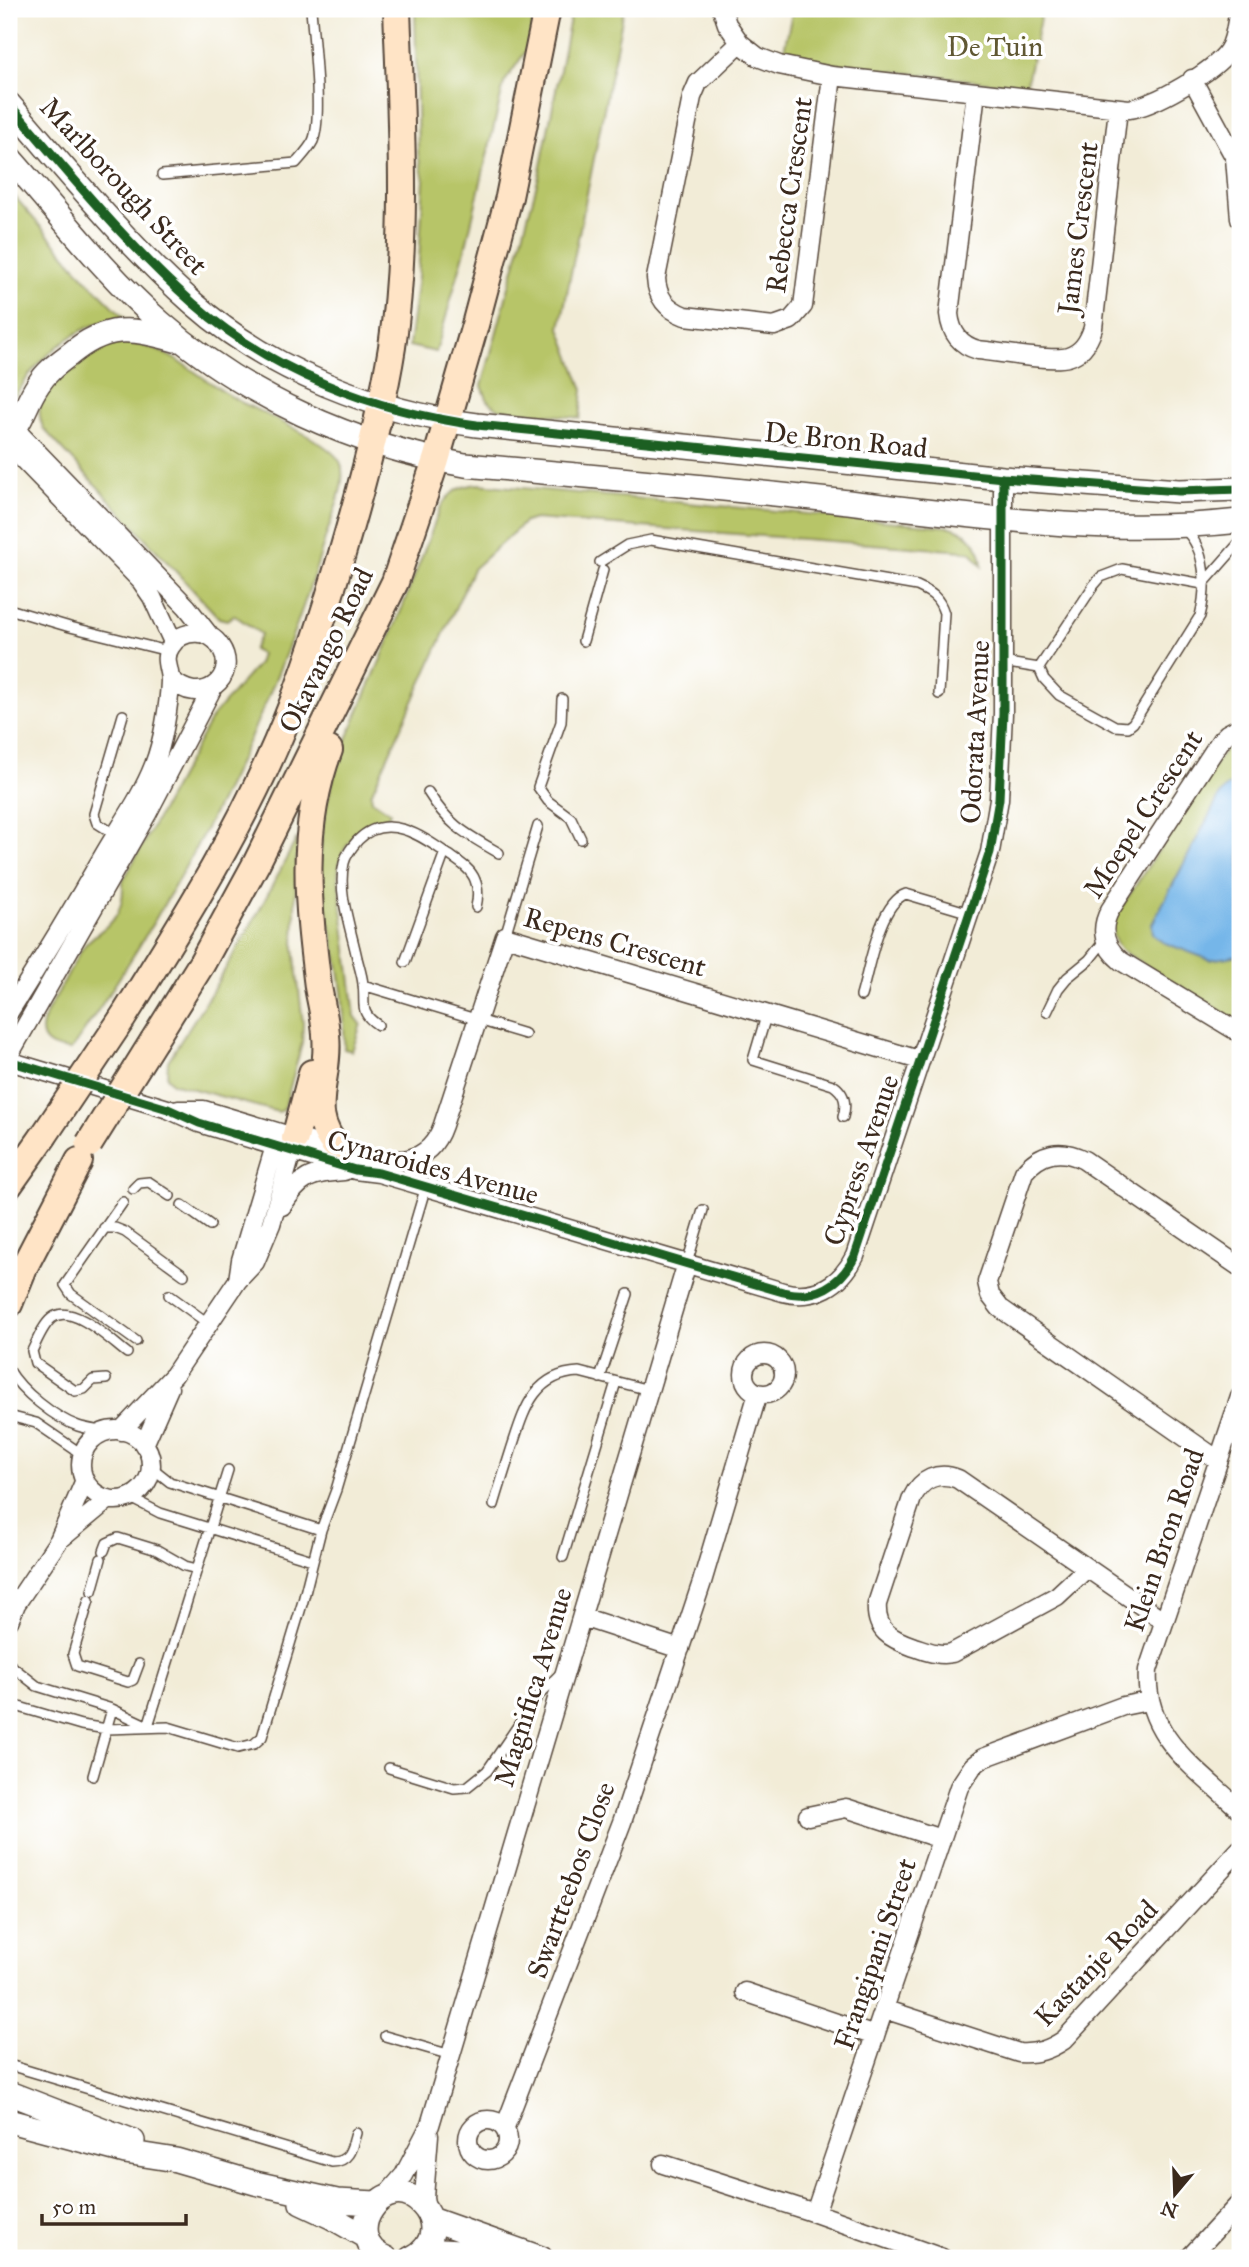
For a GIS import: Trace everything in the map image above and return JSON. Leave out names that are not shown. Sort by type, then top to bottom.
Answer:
[{"type":"main road","name":"Okavango Road","points":[[13,1177],[122,1019],[196,902],[245,809],[279,736],[325,615],[373,443],[392,347],[398,281],[402,146],[397,9]]},
{"type":"main road","name":"Okavango Road","points":[[9,1254],[84,1152],[202,963],[257,862],[394,582],[436,460],[509,197],[547,9]]},
{"type":"main road","points":[[350,1159],[325,1133],[320,1111],[327,1045],[309,910],[308,845],[312,807],[321,770],[394,582]]},
{"type":"main road","points":[[288,1143],[319,1042],[321,1005]]},
{"type":"main road","points":[[9,1304],[24,1267],[84,1152]]},
{"type":"street","points":[[722,9],[727,24],[740,43],[768,62],[831,76],[1118,109],[1148,106],[1217,63],[1227,52],[1233,38],[1239,9]]},
{"type":"street","name":"Rebecca Crescent","points":[[740,43],[695,88],[666,226],[656,286],[668,308],[685,316],[774,326],[791,320],[803,306],[831,76]]},
{"type":"street","points":[[1192,79],[1235,158],[1240,219]]},
{"type":"street","name":"James Crescent","points":[[976,92],[949,314],[956,336],[965,345],[978,350],[1062,358],[1080,351],[1088,341],[1093,328],[1118,109]]},
{"type":"street","name":"Marlborough Street","points":[[9,104],[119,231],[193,304],[258,349],[342,391],[447,421]]},
{"type":"street","points":[[9,157],[130,292],[185,343],[228,372],[283,403],[373,443],[465,465],[707,486],[1003,519],[1143,527],[1240,521]]},
{"type":"street","points":[[10,434],[43,378],[86,341],[102,334],[129,330],[143,331],[185,343]]},
{"type":"street","name":"De Bron Road","points":[[447,421],[1003,478],[1179,491],[1240,489]]},
{"type":"street","points":[[9,1055],[147,814],[214,687],[222,678],[226,666],[225,654],[219,643],[209,635],[187,607],[10,434]]},
{"type":"street","points":[[10,434],[141,581],[152,597],[171,646],[166,669],[170,678],[178,687],[190,692],[202,692],[214,687]]},
{"type":"street","name":"Odorata Avenue","points":[[919,1060],[990,852],[998,808],[1003,713],[1003,478]]},
{"type":"street","points":[[171,646],[190,633],[209,635]]},
{"type":"street","points":[[9,1012],[116,835],[155,764],[170,678]]},
{"type":"street","name":"Moepel Crescent","points":[[1240,727],[1221,740],[1110,910],[1104,925],[1108,948],[1121,961],[1240,1034]]},
{"type":"street","name":"Repens Crescent","points":[[350,1159],[396,1160],[419,1156],[428,1150],[439,1136],[505,936],[919,1060]]},
{"type":"street","name":"Cypress Avenue","points":[[687,1264],[794,1294],[815,1293],[843,1276],[855,1256],[919,1060]]},
{"type":"street","name":"Cynaroides Avenue","points":[[9,1061],[168,1109],[204,1110],[288,1143],[350,1159],[379,1172],[687,1264]]},
{"type":"street","points":[[271,1224],[288,1143]]},
{"type":"street","points":[[238,1280],[241,1260],[288,1143]]},
{"type":"street","points":[[1218,1460],[1000,1308],[990,1295],[987,1282],[1024,1172],[1038,1158],[1056,1153],[1066,1153],[1084,1160],[1240,1267]]},
{"type":"street","points":[[144,1444],[174,1375],[238,1280],[255,1262],[271,1224],[291,1191],[300,1181],[350,1159]]},
{"type":"street","name":"Magnifica Avenue","points":[[381,2200],[404,2175],[430,2125],[687,1264]]},
{"type":"street","points":[[113,1432],[138,1438],[150,1455],[151,1466],[147,1482],[136,1494],[109,1499],[95,1492],[85,1480],[83,1455],[91,1441],[113,1432],[174,1375]]},
{"type":"street","name":"Swartteebos Close","points":[[505,2127],[622,1822],[680,1649],[758,1393]]},
{"type":"street","name":"Klein Bron Road","points":[[1149,1701],[1148,1670],[1240,1397]]},
{"type":"street","points":[[1087,1568],[1057,1596],[952,1653],[937,1654],[892,1639],[885,1634],[877,1620],[877,1604],[912,1498],[922,1483],[936,1476],[951,1476],[958,1479],[1164,1621]]},
{"type":"street","points":[[9,1621],[12,1607],[59,1540],[85,1480]]},
{"type":"street","points":[[59,1540],[109,1499]]},
{"type":"street","points":[[582,1617],[680,1649]]},
{"type":"street","points":[[1149,1701],[1157,1723],[1170,1743],[1240,1810]]},
{"type":"street","name":"Frangipani Street","points":[[815,2213],[964,1776],[983,1758],[1123,1706],[1149,1701]]},
{"type":"street","points":[[808,1816],[846,1808],[941,1839]]},
{"type":"street","name":"Kastanje Road","points":[[884,2009],[1019,2053],[1050,2049],[1064,2040],[1240,1849]]},
{"type":"street","points":[[745,1992],[875,2036]]},
{"type":"street","points":[[9,2093],[130,2139],[176,2160]]},
{"type":"street","points":[[9,2121],[125,2152],[176,2160],[255,2183],[337,2201],[381,2200],[396,2194],[408,2196],[418,2200],[428,2214],[432,2230],[430,2240],[418,2254]]},
{"type":"street","name":"Magnifica Avenue","points":[[428,2214],[424,2197],[430,2125]]},
{"type":"street","points":[[663,2164],[942,2258]]},
{"type":"street","points":[[255,2183],[331,2217],[375,2251]]},
{"type":"street","points":[[375,2251],[365,2225],[368,2213],[381,2200]]},
{"type":"street","points":[[1189,2258],[1240,2203]]},
{"type":"street","points":[[428,2214],[541,2258]]},
{"type":"street","points":[[418,2254],[459,2252],[493,2258]]},
{"type":"lane","points":[[162,175],[296,163],[305,153],[312,144],[318,120],[311,9]]},
{"type":"lane","points":[[1039,668],[1044,680],[1059,695],[1115,726],[1128,727],[1139,715],[1193,629],[1203,603],[1198,544],[1180,525]]},
{"type":"lane","points":[[583,641],[602,566],[627,545],[639,540],[651,540],[917,586],[931,592],[940,601],[944,613],[939,694]]},
{"type":"lane","points":[[1203,584],[1240,542]]},
{"type":"lane","points":[[1039,668],[1101,577],[1122,569],[1203,584]]},
{"type":"lane","points":[[9,609],[70,627],[171,646]]},
{"type":"lane","points":[[1002,662],[1039,668]]},
{"type":"lane","points":[[562,699],[563,714],[556,742],[538,787],[548,801],[571,818],[581,839]]},
{"type":"lane","points":[[116,835],[97,823],[94,814],[123,715]]},
{"type":"lane","points":[[428,792],[451,823],[499,853]]},
{"type":"lane","points":[[505,936],[538,826]]},
{"type":"lane","points":[[378,1025],[366,1015],[363,1008],[363,985],[343,888],[344,864],[351,849],[362,836],[372,831],[396,827],[426,839],[467,868],[474,877],[478,895],[476,907]]},
{"type":"lane","points":[[405,962],[444,852]]},
{"type":"lane","points":[[861,996],[884,916],[897,897],[906,894],[970,914]]},
{"type":"lane","points":[[1047,1012],[1058,989],[1089,960],[1105,940]]},
{"type":"lane","points":[[363,985],[525,1034]]},
{"type":"lane","points":[[767,1013],[753,1060],[833,1085],[845,1101],[843,1117]]},
{"type":"lane","points":[[133,1189],[139,1183],[149,1182],[170,1196]]},
{"type":"lane","points":[[9,1704],[81,1725],[107,1728],[168,1727],[244,1748],[258,1741],[265,1728],[303,1601],[312,1560],[336,1490],[426,1186]]},
{"type":"lane","points":[[123,1202],[65,1284],[71,1294],[136,1341]]},
{"type":"lane","points":[[182,1205],[210,1225]]},
{"type":"lane","points":[[687,1264],[703,1210]]},
{"type":"lane","points":[[104,1228],[116,1228],[125,1232],[184,1275]]},
{"type":"lane","points":[[600,1378],[628,1294]]},
{"type":"lane","points":[[169,1295],[209,1324]]},
{"type":"lane","points":[[106,1379],[93,1380],[85,1390],[75,1391],[35,1363],[32,1351],[49,1321],[63,1314],[75,1315],[127,1353]]},
{"type":"lane","points":[[9,1370],[27,1392],[62,1418],[78,1426],[113,1432]]},
{"type":"lane","points":[[494,1505],[525,1407],[543,1385],[568,1373],[579,1372],[649,1390]]},
{"type":"lane","points":[[563,1557],[616,1382]]},
{"type":"lane","points":[[9,1416],[36,1423],[83,1455]]},
{"type":"lane","points":[[151,1466],[170,1482],[321,1530]]},
{"type":"lane","points":[[148,1726],[228,1470]]},
{"type":"lane","points":[[129,1497],[160,1513],[312,1560]]},
{"type":"lane","points":[[139,1664],[133,1680],[128,1682],[77,1667],[73,1654],[107,1543],[118,1538],[157,1550],[185,1566],[197,1569]]},
{"type":"lane","points":[[9,1664],[37,1686],[113,1709],[148,1726]]},
{"type":"lane","points":[[389,1768],[454,1788],[467,1787],[487,1771],[539,1695],[566,1669]]},
{"type":"lane","points":[[93,1776],[113,1709]]},
{"type":"lane","points":[[385,2036],[451,2055]]},
{"type":"lane","points":[[9,2065],[332,2162],[343,2160],[349,2155],[356,2133]]},
{"type":"green space","points":[[415,9],[535,9],[530,45],[504,83],[465,250],[436,352],[409,346],[418,277],[424,180],[418,154]]},
{"type":"green space","points":[[572,9],[624,9],[560,328],[583,390],[580,418],[499,409],[488,401],[482,386],[539,176]]},
{"type":"green space","name":"De Tuin","points":[[793,9],[1042,9],[1026,87],[834,64],[783,54]]},
{"type":"green space","points":[[9,190],[85,278],[124,317],[96,324],[71,337],[39,364],[13,397],[9,396]]},
{"type":"green space","points":[[118,343],[152,348],[167,355],[239,401],[311,438],[336,456],[341,464],[342,480],[304,604],[279,671],[219,803],[149,929],[71,1050],[46,1042],[42,1034],[46,1015],[84,946],[111,922],[118,912],[122,901],[123,881],[212,717],[258,664],[261,654],[253,650],[261,634],[234,615],[227,620],[219,618],[43,428],[40,405],[53,383],[85,357]]},
{"type":"green space","points":[[478,484],[951,527],[974,541],[980,552],[982,566],[971,552],[964,551],[534,519],[525,522],[473,569],[371,794],[372,800],[390,812],[385,823],[358,833],[342,855],[338,875],[355,1016],[361,1024],[352,1051],[344,1049],[342,990],[322,876],[323,823],[328,798],[353,724],[399,617],[440,508],[456,491]]},
{"type":"green space","points":[[1240,737],[1240,1023],[1121,950],[1113,930],[1115,917],[1229,743]]},
{"type":"green space","points":[[297,838],[294,948],[303,1024],[302,1043],[284,1110],[278,1112],[172,1083],[167,1077],[168,1061],[259,911]]},
{"type":"water","points":[[1240,784],[1240,955],[1210,960],[1162,942],[1153,934],[1152,924],[1221,793],[1228,786]]},
{"type":"cycle path","points":[[9,104],[120,232],[193,303],[256,349],[326,385],[363,399],[439,419],[477,425],[1003,478],[1179,491],[1240,489]]},
{"type":"cycle path","points":[[9,1061],[355,1170],[379,1173],[783,1292],[806,1294],[826,1288],[842,1275],[855,1256],[990,852],[999,799],[1003,713],[1003,478]]}]
